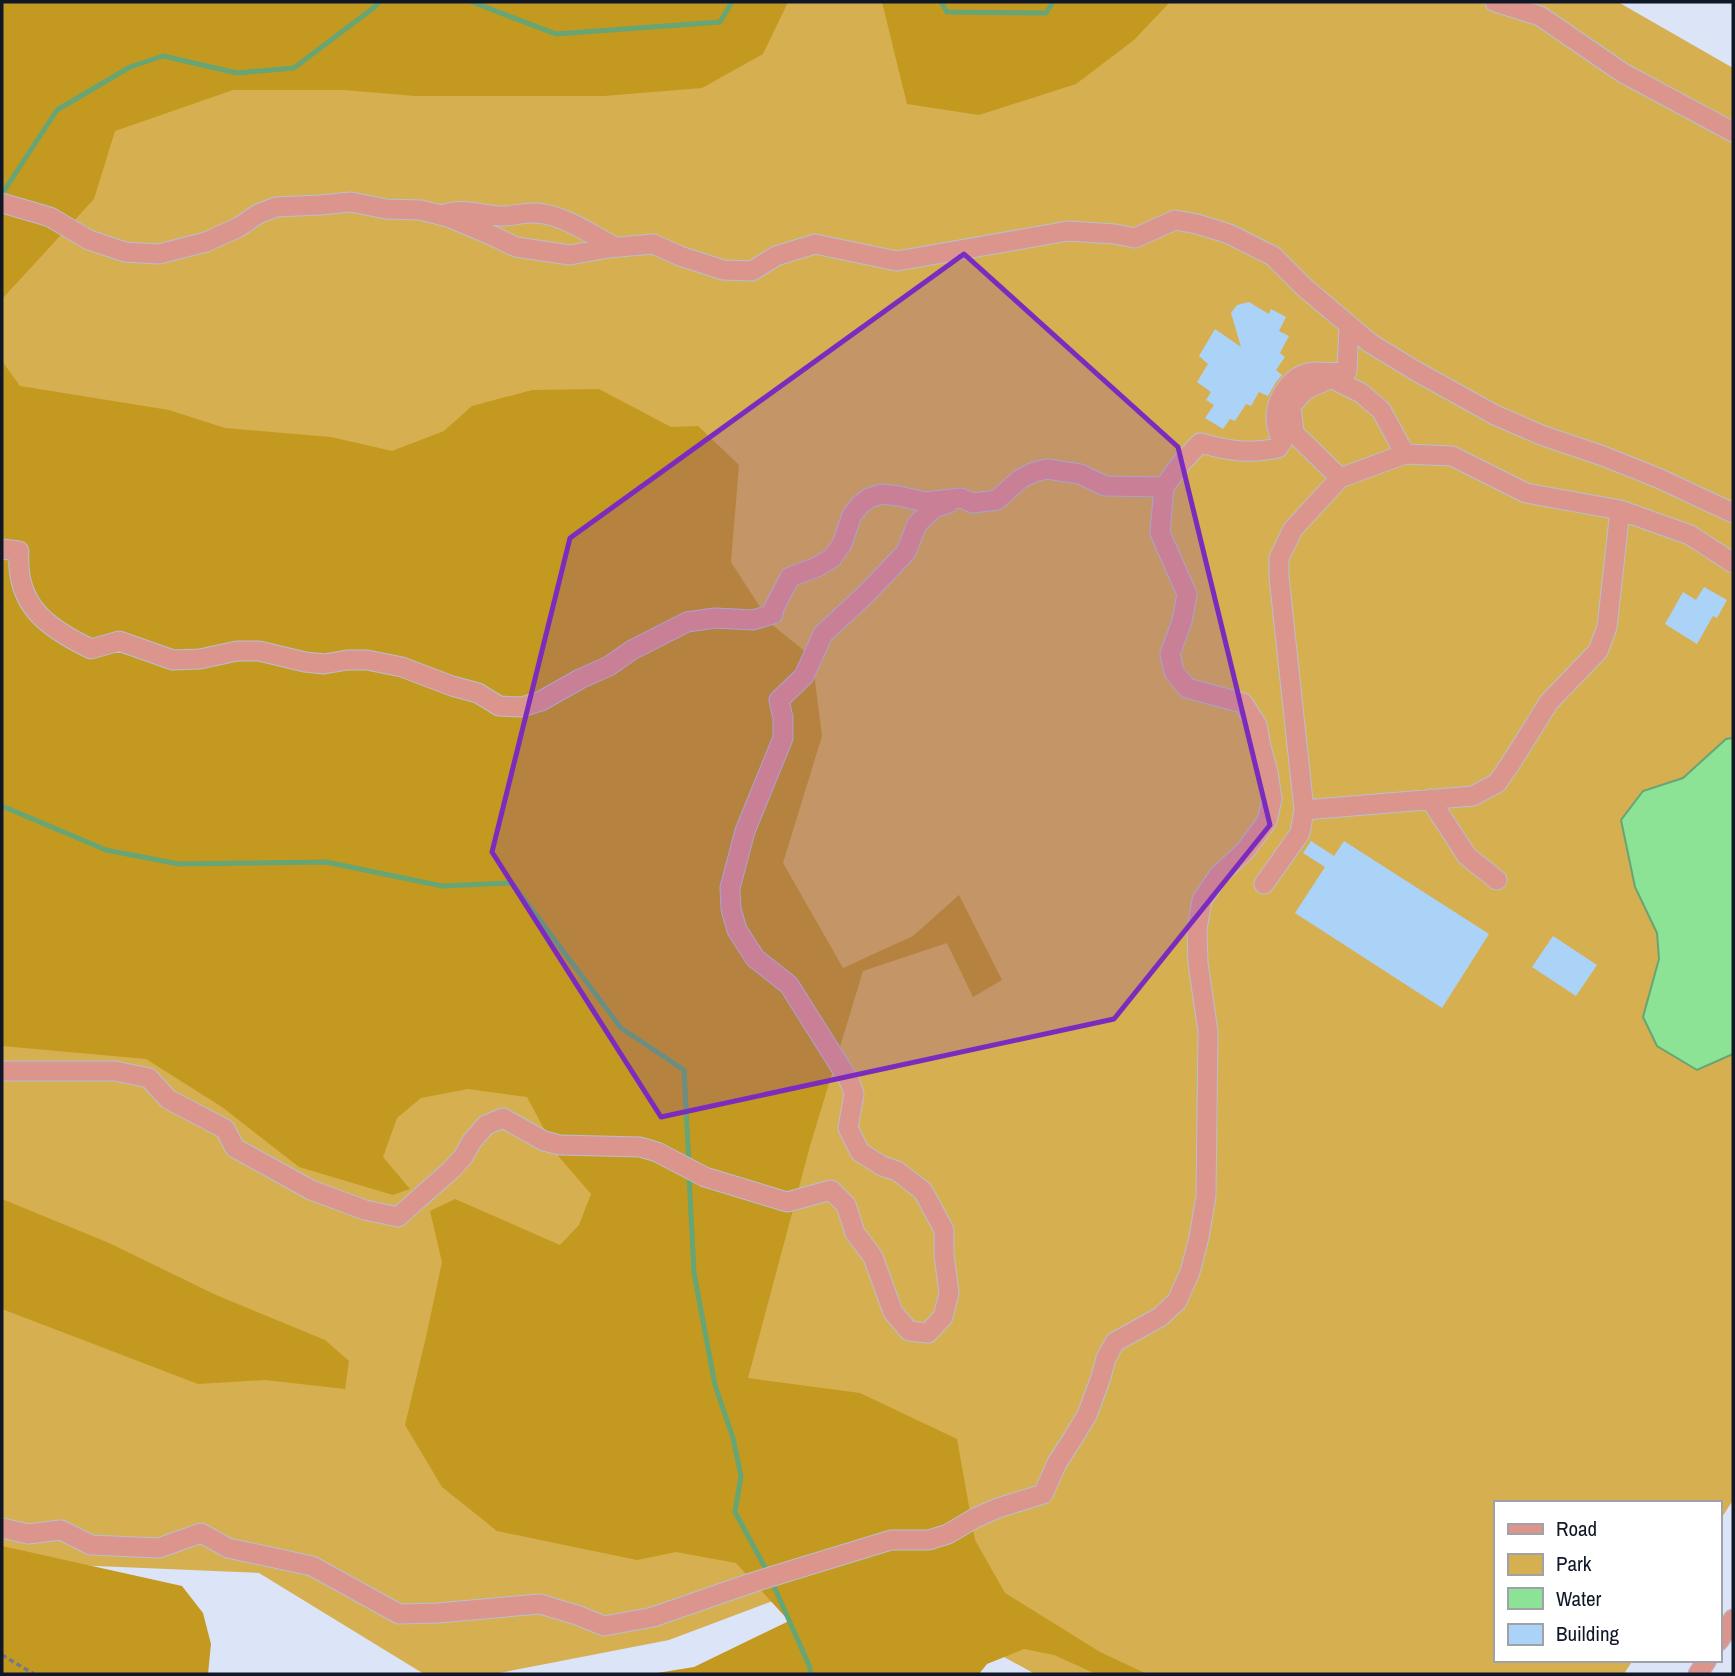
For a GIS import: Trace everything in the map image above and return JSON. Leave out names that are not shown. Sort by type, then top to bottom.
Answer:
[{"type":"street","points":[[1495,2],[1540,16],[1623,73],[1733,132]]},
{"type":"street","points":[[2,203],[50,218],[89,240],[125,252],[159,254],[206,242],[276,206],[351,202],[386,209],[421,210],[440,215],[516,247],[570,255],[653,244],[680,257],[723,270],[752,271],[776,256],[815,244],[897,261],[1068,231],[1115,234],[1135,239],[1175,220],[1228,234],[1273,256],[1304,287],[1370,343],[1495,415],[1658,478],[1733,513]]},
{"type":"street","points":[[440,215],[457,210],[498,216],[532,212],[550,215],[583,228],[615,247]]},
{"type":"street","points":[[2,1528],[28,1534],[61,1530],[91,1545],[159,1548],[201,1533],[228,1548],[312,1566],[399,1614],[540,1604],[604,1626],[653,1617],[754,1582],[891,1540],[929,1540],[948,1534],[998,1508],[1043,1494],[1057,1462],[1087,1415],[1106,1358],[1115,1342],[1160,1317],[1177,1301],[1190,1272],[1199,1237],[1207,1183],[1208,1032],[1198,962],[1198,919],[1202,900],[1219,875],[1245,851],[1267,821],[1272,799],[1257,725],[1243,703],[1187,688],[1174,672],[1170,654],[1182,621],[1187,594],[1160,533],[1164,487],[1199,443],[1229,451],[1256,452],[1278,448],[1282,442],[1276,422],[1282,394],[1298,377],[1311,372],[1347,372],[1349,325]]},
{"type":"street","points":[[1340,478],[1294,433],[1290,406],[1305,390],[1331,378],[1361,393],[1381,410],[1405,454]]},
{"type":"street","points":[[1264,884],[1300,833],[1304,810],[1279,558],[1293,530],[1340,478],[1405,454],[1451,456],[1525,493],[1620,510],[1690,535],[1733,563]]},
{"type":"street","points":[[2,548],[19,551],[21,586],[28,602],[63,635],[91,649],[119,641],[173,660],[200,659],[237,651],[259,651],[324,664],[367,660],[402,667],[478,693],[499,706],[522,707],[541,701],[580,678],[609,666],[632,650],[687,622],[715,618],[753,620],[773,614],[790,577],[832,558],[842,544],[852,515],[869,498],[881,494],[925,502],[961,498],[973,503],[997,500],[1020,479],[1034,471],[1047,469],[1080,474],[1105,486],[1164,487]]},
{"type":"street","points":[[2,1072],[115,1071],[149,1077],[168,1098],[225,1129],[235,1148],[311,1190],[365,1210],[398,1217],[451,1170],[486,1125],[503,1118],[544,1141],[560,1145],[640,1147],[657,1152],[705,1177],[787,1202],[831,1190],[846,1205],[855,1233],[873,1256],[893,1312],[909,1331],[928,1333],[943,1317],[950,1293],[944,1255],[944,1230],[923,1191],[897,1171],[882,1166],[860,1152],[848,1128],[854,1094],[850,1082],[789,985],[755,958],[737,930],[731,909],[730,888],[745,831],[783,738],[779,700],[804,676],[823,634],[906,552],[917,524],[934,508],[961,498]]},
{"type":"street","points":[[1304,810],[1473,796],[1497,783],[1549,702],[1598,651],[1607,626],[1620,510]]},
{"type":"street","points":[[1430,799],[1467,856],[1497,880]]},
{"type":"street","points":[[1721,1638],[1733,1619]]},
{"type":"path","points":[[2,1655],[34,1674]]},
{"type":"highlighted area","points":[[964,254],[1178,447],[1270,825],[1114,1019],[661,1117],[492,852],[570,538]]},
{"type":"green space","points":[[2,2],[1618,2],[1733,68],[1733,1500],[1721,1519],[1721,1501],[1494,1501],[1494,1662],[1632,1662],[1624,1674],[1035,1674],[850,1572],[669,1640],[494,1674],[424,1674],[259,1573],[2,1562]]},
{"type":"shaded area","points":[[2,2],[788,2],[763,54],[702,88],[604,96],[415,96],[344,90],[233,90],[115,131],[94,199],[2,299]]},
{"type":"shaded area","points":[[882,2],[1170,2],[1134,40],[1076,84],[979,115],[907,104]]},
{"type":"shaded area","points":[[2,361],[20,386],[169,410],[225,428],[331,437],[392,451],[444,431],[472,406],[532,390],[599,389],[671,427],[698,426],[739,465],[731,562],[771,624],[812,657],[822,736],[783,863],[843,968],[913,936],[959,895],[1002,980],[973,997],[947,943],[863,971],[810,1146],[748,1378],[860,1393],[957,1439],[975,1540],[1005,1593],[1100,1652],[1147,1674],[1096,1674],[1054,1655],[1024,1649],[987,1664],[979,1674],[651,1674],[694,1667],[789,1621],[736,1563],[676,1552],[637,1560],[497,1531],[442,1487],[405,1425],[442,1262],[430,1211],[455,1199],[560,1245],[579,1225],[591,1194],[559,1157],[527,1097],[468,1089],[421,1098],[397,1118],[383,1157],[410,1189],[393,1195],[299,1167],[222,1107],[146,1059],[2,1046]]},
{"type":"shaded area","points":[[2,1199],[109,1243],[216,1295],[325,1340],[349,1361],[345,1389],[265,1380],[198,1384],[2,1309]]},
{"type":"shaded area","points":[[2,1546],[182,1586],[203,1613],[211,1644],[208,1674],[2,1674]]},
{"type":"water","points":[[1733,738],[1733,1054],[1697,1070],[1657,1046],[1643,1017],[1659,959],[1657,933],[1635,887],[1621,820],[1643,791],[1683,778],[1726,739]]},
{"type":"building","points":[[1249,302],[1269,314],[1271,309],[1286,317],[1279,331],[1289,336],[1280,353],[1285,357],[1276,370],[1282,375],[1268,396],[1259,392],[1251,406],[1246,404],[1235,421],[1230,419],[1223,429],[1205,418],[1214,405],[1206,400],[1211,392],[1197,382],[1208,364],[1199,356],[1215,329],[1241,347],[1231,313],[1237,305]]},
{"type":"building","points":[[1704,587],[1727,600],[1717,618],[1713,616],[1697,644],[1665,624],[1683,592],[1696,600]]},
{"type":"building","points":[[1311,841],[1334,856],[1344,841],[1489,934],[1442,1008],[1295,913],[1325,867],[1303,853]]},
{"type":"building","points":[[1553,936],[1597,965],[1576,996],[1532,967]]},
{"type":"waterway","points":[[2,194],[57,110],[130,67],[163,56],[237,73],[294,68],[379,2]]},
{"type":"waterway","points":[[472,2],[556,34],[720,22],[732,2]]},
{"type":"waterway","points":[[941,2],[947,12],[1046,13],[1053,2]]},
{"type":"waterway","points":[[2,806],[106,850],[179,864],[326,862],[442,886],[512,883],[621,1028],[684,1070],[689,1165]]},
{"type":"waterway","points":[[689,1174],[694,1273],[715,1385],[733,1438],[741,1476],[735,1512],[768,1573]]},
{"type":"waterway","points":[[772,1582],[811,1674]]}]
